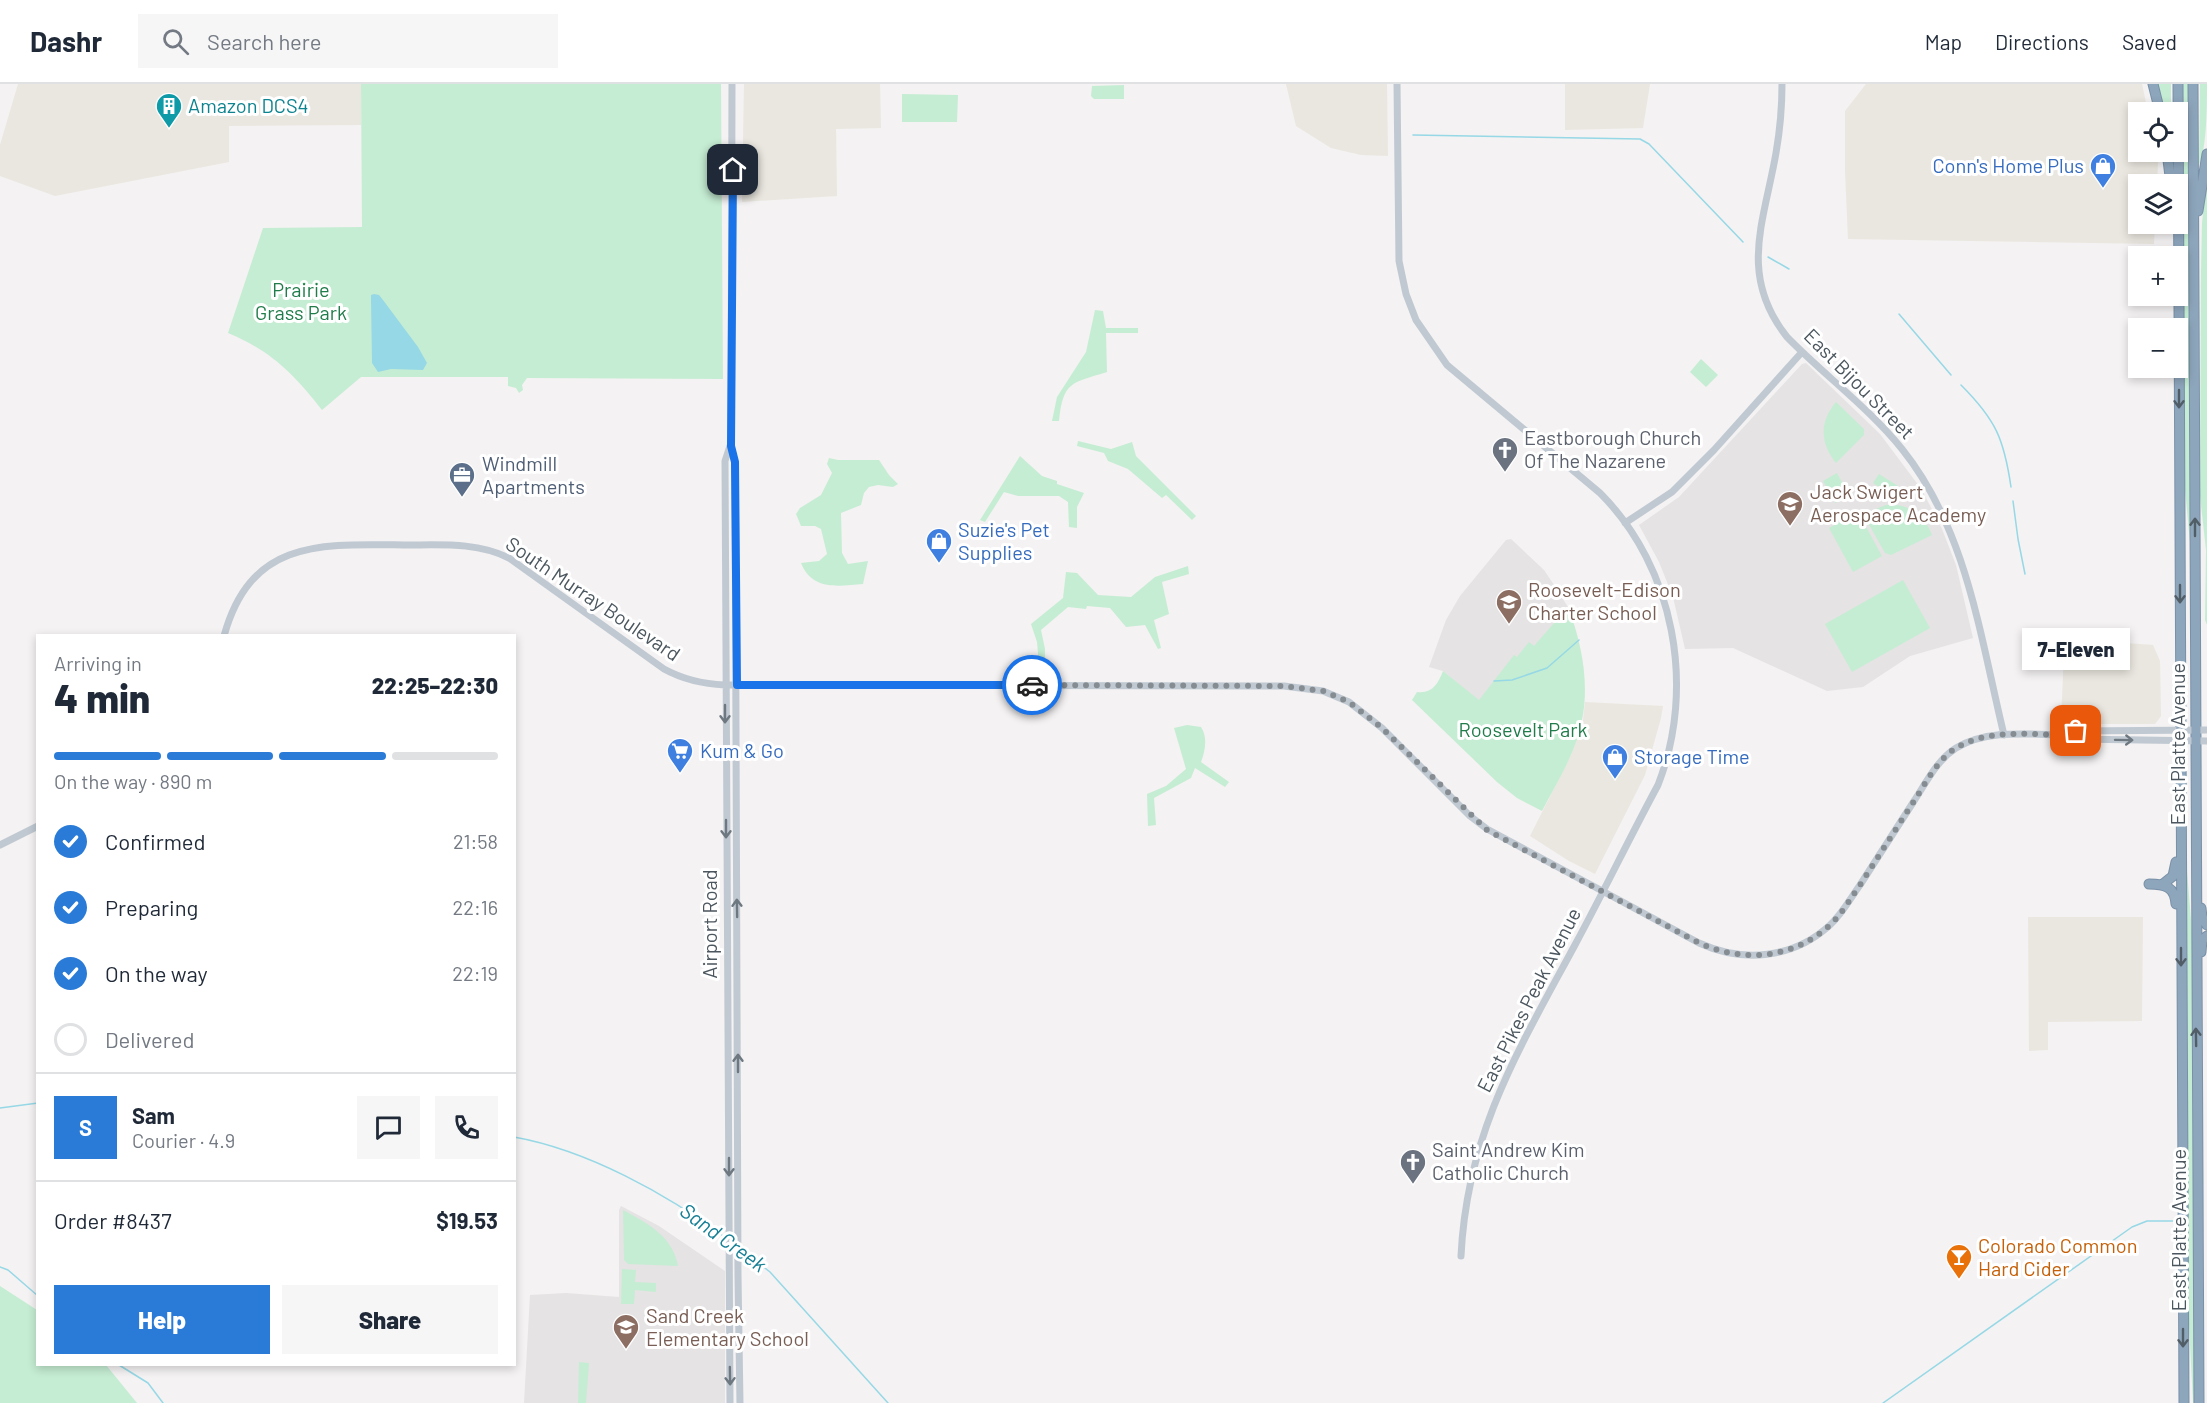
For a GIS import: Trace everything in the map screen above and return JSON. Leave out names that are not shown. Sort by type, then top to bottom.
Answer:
[{"type":"highway","points":[[2153,84],[2158,102]]},
{"type":"highway","name":"East Platte Avenue","points":[[2178,84],[2184,1403]]},
{"type":"highway","name":"East Platte Avenue","points":[[2193,84],[2199,1403]]},
{"type":"highway","points":[[2194,246],[2207,154]]},
{"type":"highway","points":[[2150,884],[2163,884],[2176,872],[2176,844],[2180,838]]},
{"type":"highway","points":[[2196,875],[2200,880],[2202,917],[2207,925]]},
{"type":"highway","points":[[2163,884],[2174,893],[2176,927],[2181,935]]},
{"type":"highway","points":[[2196,991],[2201,985],[2201,944],[2207,936]]},
{"type":"main road","name":"Airport Road","points":[[732,84],[731,446],[735,462],[740,1403]]},
{"type":"main road","name":"East Pikes Peak Avenue","points":[[1397,84],[1400,261],[1406,294],[1416,320],[1447,364],[1600,493],[1625,523],[1652,570],[1667,612],[1675,655],[1678,700],[1673,737],[1664,771],[1603,892],[1515,1055],[1491,1111],[1477,1155],[1470,1188],[1461,1256]]},
{"type":"main road","name":"East Bijou Street","points":[[1782,84],[1780,129],[1758,250],[1758,276],[1761,291],[1775,321],[1802,352],[1892,436],[1923,478],[1937,502],[1962,562],[2004,735]]},
{"type":"main road","points":[[1625,523],[1672,492],[1714,450],[1802,352]]},
{"type":"main road","name":"Airport Road","points":[[730,1403],[725,461],[731,446]]},
{"type":"main road","name":"South Murray Boulevard","points":[[225,634],[234,608],[248,585],[267,567],[298,551],[334,545],[467,546],[493,550],[510,558],[672,674],[700,683],[725,685],[1284,686],[1323,691],[1345,699],[1362,710],[1487,830],[1713,949],[1731,954],[1757,956],[1792,948],[1819,934],[1842,910],[1933,772],[1955,749],[1975,739],[2004,735],[2068,735]]},
{"type":"main road","points":[[2068,735],[2076,731],[2207,730]]},
{"type":"main road","points":[[2068,735],[2075,739],[2207,741]]},
{"type":"main road","points":[[0,845],[36,827]]},
{"type":"shaded area","points":[[18,84],[361,84],[361,125],[229,126],[229,162],[55,196],[0,176],[0,145]]},
{"type":"shaded area","points":[[744,84],[880,84],[881,128],[836,129],[837,196],[742,202]]},
{"type":"shaded area","points":[[1286,84],[1387,84],[1388,156],[1361,155],[1331,148],[1296,126]]},
{"type":"shaded area","points":[[1565,84],[1650,84],[1643,128],[1565,130]]},
{"type":"shaded area","points":[[1866,84],[2142,84],[2146,102],[2128,102],[2128,162],[2158,162],[2157,174],[2128,174],[2128,234],[2154,234],[2154,244],[1848,239],[1845,111]]},
{"type":"shaded area","name":"Jack Swigert Aerospace Academy","points":[[1806,363],[1880,434],[1922,490],[1942,529],[1956,565],[1973,638],[1910,656],[1863,687],[1827,691],[1733,648],[1685,649],[1673,597],[1659,562],[1639,525],[1679,497],[1802,364]]},
{"type":"shaded area","name":"Roosevelt-Edison Charter School","points":[[1511,539],[1544,570],[1568,607],[1574,630],[1479,701],[1443,671],[1429,667],[1446,620],[1460,596],[1506,540]]},
{"type":"shaded area","points":[[2065,630],[2098,632],[2122,638],[2126,643],[2153,645],[2160,661],[2161,716],[2155,724],[2074,724],[2061,721]]},
{"type":"shaded area","points":[[1585,702],[1663,706],[1645,775],[1595,874],[1569,861],[1530,836],[1571,755],[1583,720]]},
{"type":"shaded area","points":[[2028,917],[2143,917],[2142,1021],[2048,1022],[2048,1050],[2029,1051]]},
{"type":"shaded area","name":"Sand Creek Elementary School","points":[[621,1206],[659,1226],[725,1271],[725,1403],[524,1403],[530,1295],[566,1293],[619,1297],[619,1210]]},
{"type":"green space","name":"Prairie Grass Park","points":[[361,84],[721,84],[723,379],[527,378],[522,385],[523,390],[519,393],[516,388],[508,386],[508,377],[361,377],[322,410],[280,364],[257,347],[228,333],[263,228],[362,227]]},
{"type":"green space","points":[[2156,84],[2171,84],[2171,102],[2161,102]]},
{"type":"green space","points":[[2180,84],[2189,84],[2191,553],[2182,457],[2182,378],[2188,378],[2188,318],[2181,318],[2181,306],[2188,306],[2188,246],[2181,246],[2181,234],[2188,234],[2188,174],[2180,174],[2180,162],[2188,162],[2188,102],[2180,102]]},
{"type":"green space","points":[[2200,84],[2207,84],[2207,103],[2205,137],[2199,165]]},
{"type":"green space","points":[[1124,85],[1124,99],[1094,99],[1091,96],[1092,86]]},
{"type":"green space","points":[[902,94],[958,95],[957,122],[902,122]]},
{"type":"green space","points":[[2207,174],[2207,625],[2205,620],[2206,550],[2200,496],[2202,223]]},
{"type":"green space","points":[[1095,310],[1103,311],[1106,328],[1138,328],[1138,333],[1106,333],[1107,372],[1071,386],[1063,398],[1059,421],[1052,421],[1057,397],[1086,352]]},
{"type":"green space","points":[[1701,359],[1718,375],[1706,387],[1690,372]]},
{"type":"green space","points":[[1836,402],[1864,429],[1864,435],[1836,463],[1824,440],[1824,425]]},
{"type":"green space","points":[[1078,441],[1111,449],[1132,442],[1136,456],[1196,516],[1192,520],[1166,495],[1162,498],[1128,469],[1108,461],[1104,453],[1077,446]]},
{"type":"green space","points":[[1020,456],[1042,476],[1084,493],[1077,507],[1077,528],[1069,527],[1068,502],[1059,496],[1018,496],[1004,492],[985,522],[980,520]]},
{"type":"green space","points":[[829,458],[879,460],[898,484],[893,487],[878,485],[869,487],[864,493],[861,505],[841,513],[842,553],[848,564],[868,561],[863,584],[827,585],[812,578],[801,563],[819,561],[827,554],[821,529],[815,526],[801,526],[796,514],[800,508],[821,495],[832,473],[827,464]]},
{"type":"green space","points":[[1837,473],[1849,495],[1835,503],[1823,481]]},
{"type":"green space","points":[[1879,474],[1898,486],[1892,495],[1873,483]]},
{"type":"green space","points":[[1886,505],[1901,506],[1914,511],[1925,521],[1932,535],[1891,555],[1885,553],[1863,514]]},
{"type":"green space","points":[[1858,512],[1882,556],[1853,572],[1829,528]]},
{"type":"green space","points":[[1188,566],[1189,574],[1162,582],[1169,614],[1154,620],[1161,648],[1158,649],[1145,625],[1126,627],[1110,608],[1068,607],[1041,630],[1045,649],[1045,677],[1040,677],[1037,642],[1031,624],[1063,598],[1066,572],[1077,573],[1098,595],[1131,597],[1155,577]]},
{"type":"green space","points":[[1903,580],[1930,628],[1852,672],[1825,624]]},
{"type":"green space","name":"Roosevelt Park","points":[[1568,607],[1578,639],[1584,672],[1582,722],[1574,748],[1542,811],[1517,798],[1497,782],[1412,700],[1417,692],[1427,691],[1434,687],[1443,671],[1479,700],[1514,655],[1517,657],[1529,642],[1534,646]]},
{"type":"green space","points":[[1187,725],[1201,727],[1205,735],[1201,762],[1229,782],[1225,787],[1195,768],[1191,778],[1154,798],[1156,825],[1148,826],[1147,794],[1166,786],[1186,769],[1174,728]]},
{"type":"green space","points":[[2184,756],[2186,756],[2187,871],[2193,944],[2195,1403],[2193,1403],[2186,1265]]},
{"type":"green space","points":[[623,1210],[650,1226],[665,1239],[671,1246],[678,1266],[628,1264],[624,1260]]},
{"type":"green space","points":[[622,1269],[636,1270],[635,1282],[656,1283],[656,1292],[635,1290],[634,1304],[621,1304]]},
{"type":"green space","points":[[0,1286],[36,1309],[36,1366],[107,1366],[137,1403],[0,1403]]},
{"type":"green space","points":[[579,1362],[589,1363],[586,1403],[578,1403]]},
{"type":"water","points":[[371,295],[379,295],[418,347],[427,363],[423,370],[391,369],[378,372],[372,363]]},
{"type":"waterway","points":[[1413,135],[1640,139],[1649,144],[1743,242]]},
{"type":"waterway","points":[[1768,257],[1789,269]]},
{"type":"waterway","points":[[1899,314],[1951,375]]},
{"type":"waterway","points":[[1961,385],[1983,409],[1996,431],[2005,456],[2011,487]]},
{"type":"waterway","points":[[2013,501],[2025,574]]},
{"type":"waterway","points":[[1494,681],[1512,680],[1547,668],[1579,640]]},
{"type":"waterway","name":"Sand Creek","points":[[0,1108],[36,1103]]},
{"type":"waterway","name":"Sand Creek","points":[[516,1137],[542,1143],[598,1163],[678,1205],[726,1238]]},
{"type":"waterway","points":[[1883,1403],[2132,1227],[2147,1221],[2176,1221]]},
{"type":"waterway","name":"Sand Creek","points":[[740,1248],[770,1272],[888,1403]]},
{"type":"waterway","points":[[0,1267],[8,1270],[36,1294]]},
{"type":"waterway","points":[[121,1366],[148,1383],[163,1403]]},
{"type":"way so far","points":[[1032,685],[1284,686],[1312,688],[1332,694],[1362,710],[1487,830],[1699,943],[1731,954],[1749,956],[1773,954],[1792,948],[1819,934],[1831,924],[1868,873],[1933,772],[1955,749],[1975,739],[1990,736],[2068,735],[2076,731]]},
{"type":"place","name":"Amazon DCS4","points":[[169,129]]},
{"type":"place","name":"Conn's Home Plus","points":[[2103,189]]},
{"type":"place","name":"Eastborough Church Of The Nazarene","points":[[1505,473]]},
{"type":"place","name":"Windmill Apartments","points":[[462,498]]},
{"type":"place","name":"Jack Swigert Aerospace Academy","points":[[1790,527]]},
{"type":"place","name":"Suzie's Pet Supplies","points":[[939,564]]},
{"type":"place","name":"Roosevelt-Edison Charter School","points":[[1509,625]]},
{"type":"place","name":"7-Eleven","points":[[2076,731]]},
{"type":"place","name":"Kum & Go","points":[[680,774]]},
{"type":"place","name":"Storage Time","points":[[1615,780]]},
{"type":"place","name":"Saint Andrew Kim Catholic Church","points":[[1413,1185]]},
{"type":"place","name":"Colorado Common Hard Cider","points":[[1959,1280]]},
{"type":"place","name":"Sand Creek Elementary School","points":[[626,1350]]},
{"type":"route","points":[[733,170],[731,446],[735,462],[737,685],[1032,685]]}]
